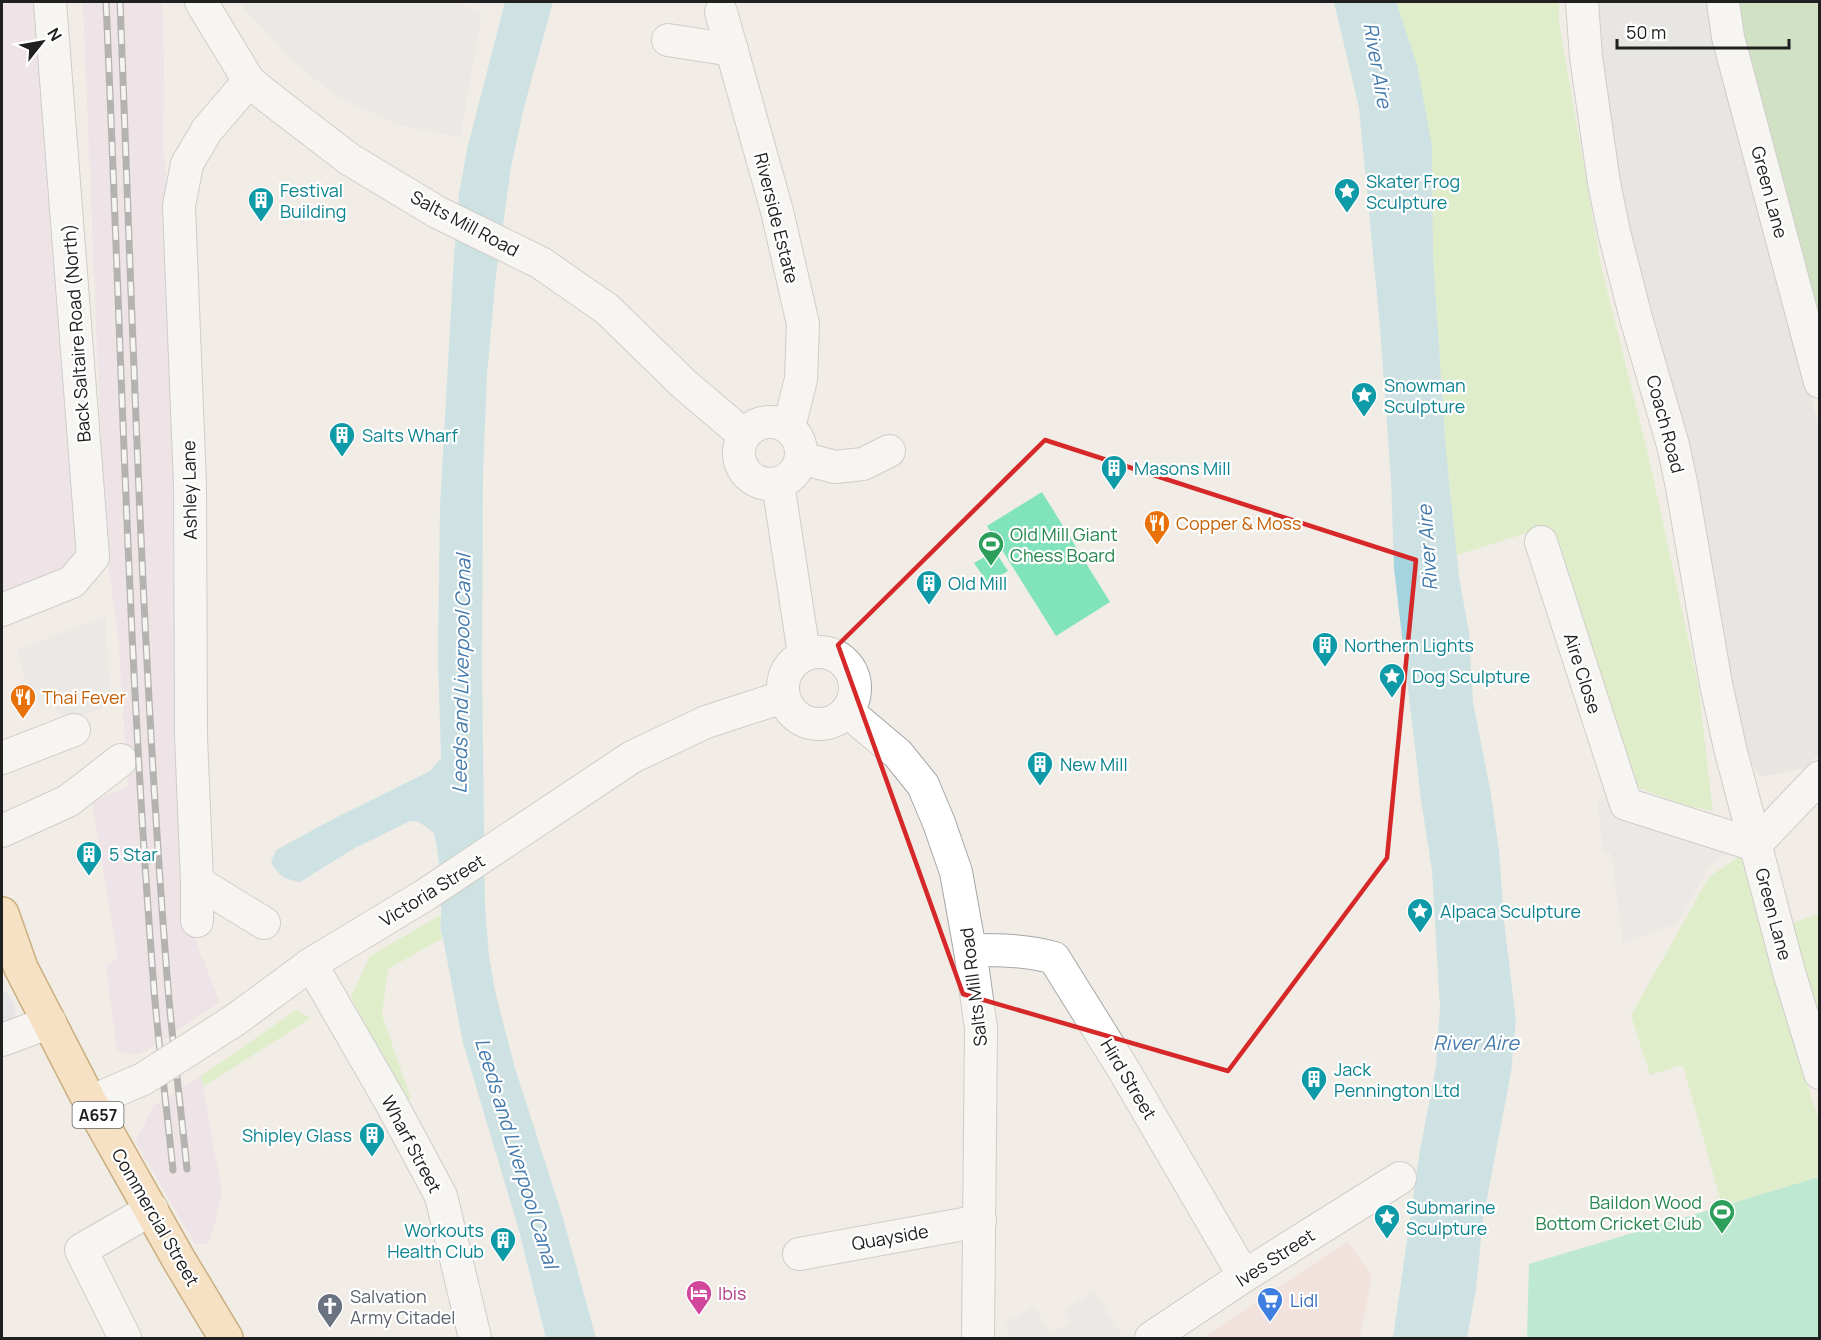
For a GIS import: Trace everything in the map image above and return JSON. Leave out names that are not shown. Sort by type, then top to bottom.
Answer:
[{"type":"main road","name":"A657","points":[[2,914],[11,969]]},
{"type":"main road","name":"Commercial Street","points":[[11,969],[50,1022],[90,1102],[226,1338]]},
{"type":"street","name":"Back Saltaire Road (North)","points":[[2,610],[72,582],[93,557],[50,2]]},
{"type":"street","name":"Salts Mill Road","points":[[201,2],[249,81],[349,159],[437,212],[541,263],[607,309],[685,385],[744,435]]},
{"type":"street","name":"Coach Road","points":[[1582,2],[1586,57],[1604,183],[1612,222],[1636,318],[1673,445],[1716,684],[1755,845]]},
{"type":"street","name":"Green Lane","points":[[1723,2],[1728,37],[1820,382]]},
{"type":"street","name":"Riverside Estate","points":[[721,12],[777,211],[803,324],[801,379],[789,427]]},
{"type":"street","points":[[668,40],[732,50]]},
{"type":"street","name":"Ashley Lane","points":[[197,921],[190,736],[190,462],[179,206],[186,164],[207,130],[249,81]]},
{"type":"street","points":[[777,422],[789,427],[799,441],[801,458],[797,468],[788,479],[778,483],[760,483],[750,478],[742,468],[738,452],[744,435],[760,423],[777,422]]},
{"type":"street","points":[[801,458],[835,467],[863,464],[889,451]]},
{"type":"street","points":[[778,483],[804,654]]},
{"type":"street","name":"Aire Close","points":[[1541,542],[1626,804],[1755,845]]},
{"type":"street","points":[[816,651],[832,653],[846,664],[853,675],[854,700],[848,711],[838,719],[826,724],[803,721],[792,713],[783,696],[784,676],[790,665],[804,654],[816,651]]},
{"type":"street","name":"Victoria Street","points":[[90,1102],[143,1079],[235,1020],[311,964],[425,895],[632,757],[706,722],[783,696]]},
{"type":"street","name":"Salts Mill Road","points":[[848,711],[898,754],[923,785],[956,872],[981,1028],[978,1338]]},
{"type":"street","points":[[2,758],[74,730]]},
{"type":"street","points":[[2,831],[68,801],[121,760]]},
{"type":"street","name":"Green Lane","points":[[1820,777],[1755,845],[1789,972],[1820,1073]]},
{"type":"street","points":[[197,882],[264,923]]},
{"type":"street","name":"Hird Street","points":[[970,950],[1032,952],[1054,958],[1122,1067],[1244,1276]]},
{"type":"street","name":"Wharf Street","points":[[311,964],[395,1110],[441,1196],[474,1338]]},
{"type":"street","points":[[2,1040],[50,1022]]},
{"type":"street","name":"Ives Street","points":[[1151,1338],[1244,1276],[1400,1178]]},
{"type":"street","points":[[125,1338],[81,1250],[152,1209]]},
{"type":"street","name":"Quayside","points":[[799,1254],[980,1221]]},
{"type":"highlighted area","points":[[1045,440],[1416,560],[1387,858],[1228,1071],[963,994],[838,645]]},
{"type":"shaded area","points":[[2,2],[42,2],[87,545],[74,573],[2,599]]},
{"type":"shaded area","points":[[83,2],[162,2],[163,147],[170,215],[186,895],[198,947],[220,1002],[146,1051],[136,1055],[117,1051],[106,966],[118,958],[92,801],[128,787],[118,634],[105,542]]},
{"type":"shaded area","points":[[241,2],[454,2],[482,13],[460,138],[397,124],[337,97],[294,62],[245,10]]},
{"type":"shaded area","points":[[1598,2],[1709,2],[1819,428],[1820,753],[1805,768],[1761,777],[1746,757],[1695,483],[1611,163]]},
{"type":"shaded area","name":"Thai Fever","points":[[105,616],[111,704],[64,723],[52,701],[42,706],[25,677],[17,650]]},
{"type":"shaded area","points":[[1632,787],[1725,824],[1731,852],[1708,867],[1678,923],[1623,944],[1611,853],[1603,853],[1598,800]]},
{"type":"shaded area","points":[[2,990],[13,1002],[16,1014],[9,1026],[2,1028]]},
{"type":"shaded area","points":[[201,1076],[222,1193],[207,1244],[195,1244],[136,1142],[153,1106]]},
{"type":"shaded area","points":[[1348,1241],[1372,1276],[1360,1338],[1203,1338]]},
{"type":"shaded area","points":[[1095,1291],[1123,1338],[1011,1338],[1003,1324],[1034,1306],[1051,1334],[1070,1323],[1063,1310]]},
{"type":"green space","points":[[1396,2],[1559,2],[1559,21],[1601,266],[1649,458],[1698,684],[1713,811],[1688,806],[1633,786],[1543,528],[1457,555],[1446,451],[1433,256],[1432,146]]},
{"type":"green space","points":[[1733,2],[1819,2],[1819,347]]},
{"type":"green space","points":[[1042,492],[1110,602],[1056,636],[987,526]]},
{"type":"green space","name":"Old Mill Giant Chess Board","points":[[995,551],[1008,571],[988,583],[974,563]]},
{"type":"green space","points":[[1740,856],[1819,1122],[1819,1177],[1722,1206],[1683,1065],[1650,1075],[1631,1015],[1709,877]]},
{"type":"green space","points":[[442,914],[439,931],[443,938],[388,969],[382,1015],[411,1099],[404,1099],[351,997],[370,956]]},
{"type":"green space","points":[[1819,914],[1819,1016],[1792,923]]},
{"type":"green space","points":[[296,1010],[311,1018],[203,1087],[201,1076]]},
{"type":"green space","name":"Baildon Wood Bottom Cricket Club","points":[[1819,1177],[1819,1338],[1527,1338],[1529,1264]]},
{"type":"water","name":"Leeds and Liverpool Canal","points":[[505,2],[553,2],[524,107],[511,167],[496,274],[487,375],[483,472],[482,668],[485,907],[489,956],[495,991],[515,1068],[563,1218],[596,1338],[546,1338],[518,1227],[463,1043],[441,931],[440,872],[434,833],[419,822],[410,821],[355,848],[300,882],[282,876],[271,862],[276,850],[430,771],[441,758],[438,657],[440,506],[459,194],[467,149]]},
{"type":"water","name":"River Aire","points":[[1334,2],[1396,2],[1417,64],[1432,146],[1433,256],[1446,451],[1459,577],[1469,632],[1473,702],[1499,850],[1504,921],[1516,1021],[1511,1072],[1483,1220],[1476,1289],[1467,1338],[1393,1338],[1420,1150],[1436,1067],[1440,1007],[1432,870],[1421,800],[1394,568],[1391,479],[1380,327],[1359,108]]},
{"type":"railway","points":[[106,2],[126,496],[145,866],[158,1035],[173,1170]]},
{"type":"railway","points":[[120,2],[151,742],[168,988],[187,1169]]},
{"type":"place","name":"Skater Frog Sculpture","points":[[1347,214]]},
{"type":"place","name":"Festival Building","points":[[261,223]]},
{"type":"place","name":"Snowman Sculpture","points":[[1364,418]]},
{"type":"place","name":"Salts Wharf","points":[[342,458]]},
{"type":"place","name":"Masons Mill","points":[[1114,491]]},
{"type":"place","name":"Copper & Moss","points":[[1157,546]]},
{"type":"place","name":"Old Mill Giant Chess Board","points":[[991,567]]},
{"type":"place","name":"Old Mill","points":[[929,606]]},
{"type":"place","name":"Northern Lights","points":[[1325,668]]},
{"type":"place","name":"Dog Sculpture","points":[[1392,699]]},
{"type":"place","name":"Thai Fever","points":[[23,720]]},
{"type":"place","name":"New Mill","points":[[1040,787]]},
{"type":"place","name":"5 Star","points":[[89,877]]},
{"type":"place","name":"Alpaca Sculpture","points":[[1420,934]]},
{"type":"place","name":"Jack Pennington Ltd","points":[[1314,1102]]},
{"type":"place","name":"Shipley Glass","points":[[372,1158]]},
{"type":"place","name":"Baildon Wood Bottom Cricket Club","points":[[1722,1235]]},
{"type":"place","name":"Submarine Sculpture","points":[[1387,1240]]},
{"type":"place","name":"Workouts Health Club","points":[[503,1263]]},
{"type":"place","name":"Ibis","points":[[699,1316]]},
{"type":"place","name":"Lidl","points":[[1270,1323]]},
{"type":"place","name":"Salvation Army Citadel","points":[[330,1329]]}]
